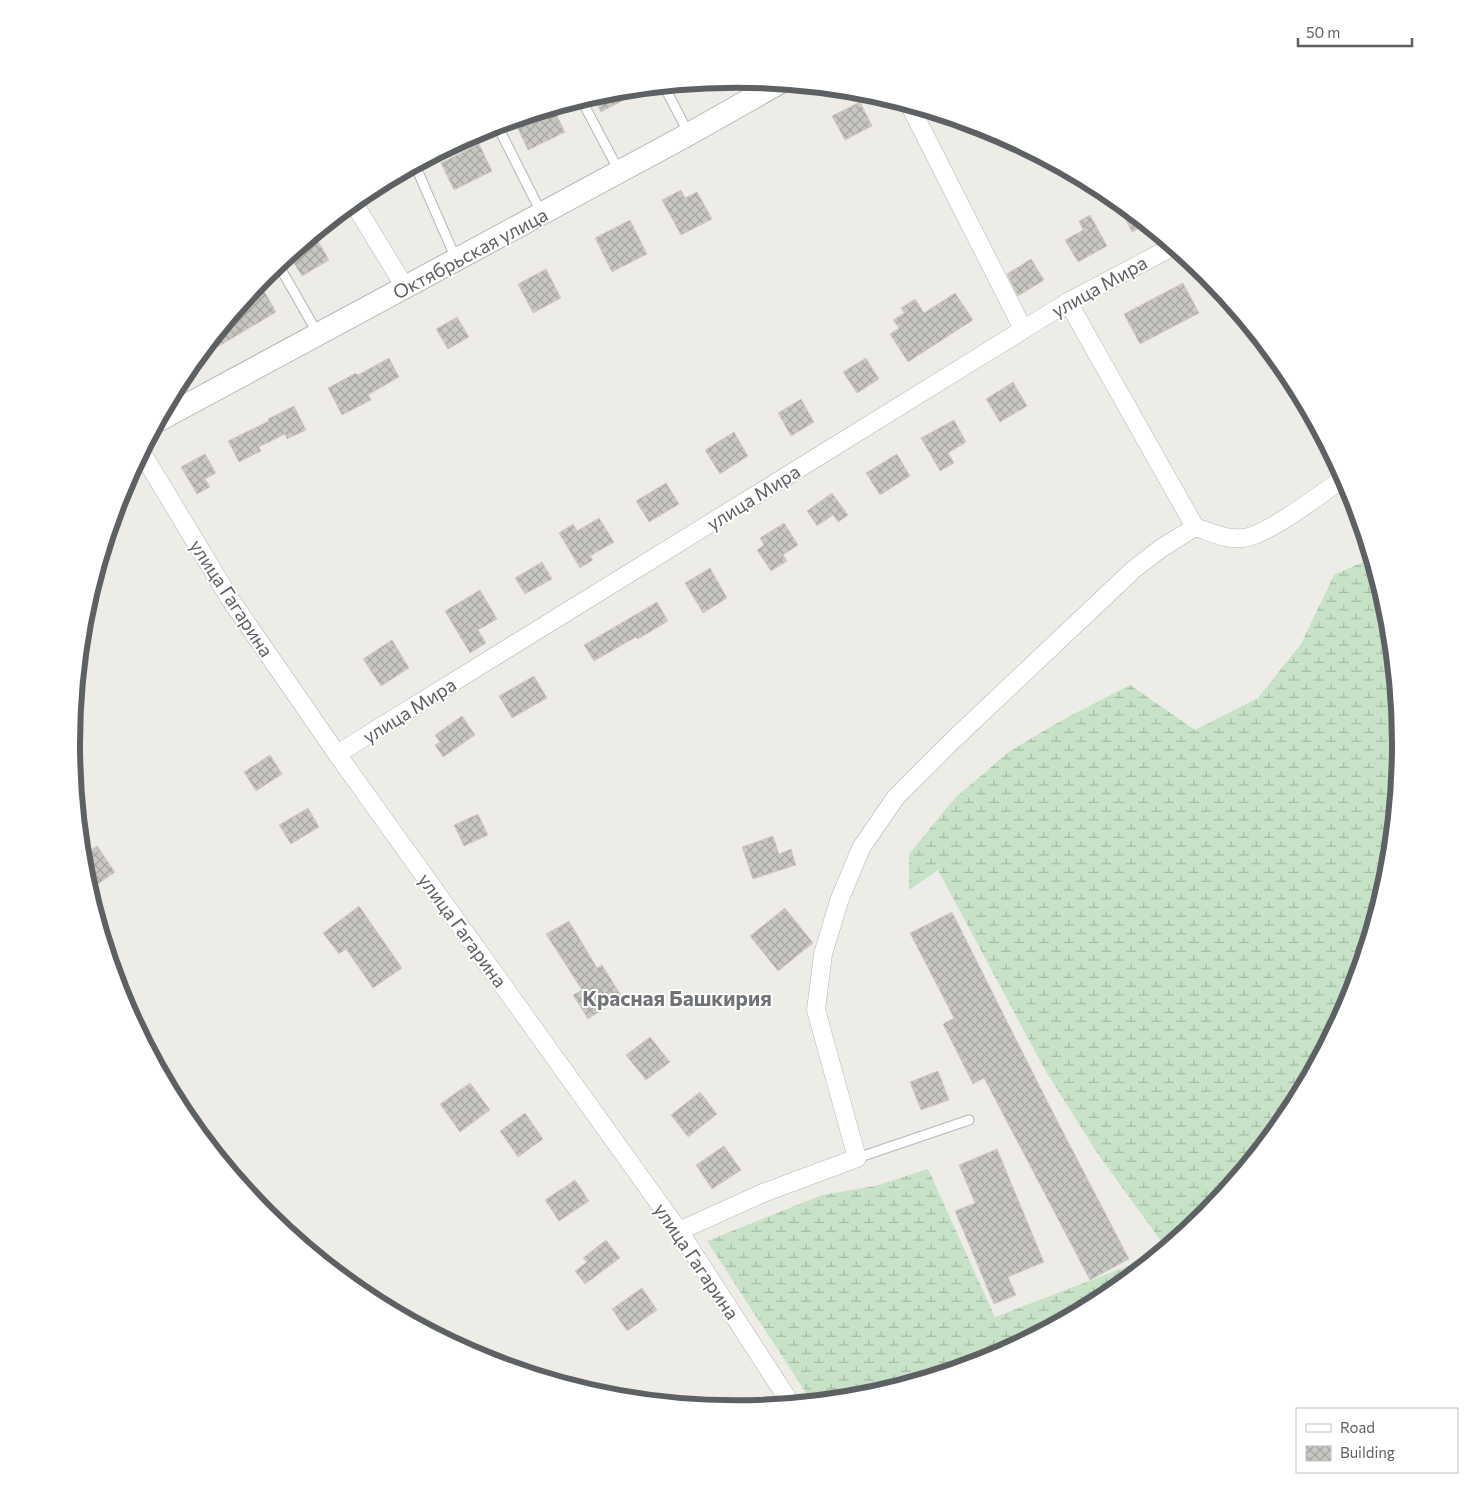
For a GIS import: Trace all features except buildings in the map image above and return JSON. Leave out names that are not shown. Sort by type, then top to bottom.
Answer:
[{"type":"street","name":"Октябрьская улица","points":[[169,415],[689,134],[764,89]]},
{"type":"street","points":[[913,112],[1023,330]]},
{"type":"street","points":[[357,209],[405,287]]},
{"type":"street","name":"улица Мира","points":[[337,754],[1068,302],[1168,249]]},
{"type":"street","points":[[1068,302],[1195,527],[1224,537],[1244,538],[1264,531],[1338,482]]},
{"type":"street","name":"улица Гагарина","points":[[146,459],[230,599],[337,754],[679,1231],[787,1398]]},
{"type":"street","points":[[679,1231],[763,1193],[857,1158],[816,1010],[823,954],[839,901],[861,848],[896,797],[951,742],[1133,570],[1160,548],[1195,527]]},
{"type":"street","points":[[776,1399],[779,1385]]},
{"type":"lane","points":[[667,92],[689,134]]},
{"type":"lane","points":[[585,106],[619,171]]},
{"type":"lane","points":[[500,131],[542,214]]},
{"type":"lane","points":[[416,171],[456,260]]},
{"type":"lane","points":[[282,271],[318,334]]},
{"type":"lane","points":[[857,1158],[969,1120]]},
{"type":"green space","points":[[1367,560],[1380,616],[1392,701],[1392,787],[1387,830],[1371,914],[1343,995],[1305,1072],[1282,1109],[1230,1177],[1201,1208],[1163,1243],[1098,1154],[1045,1070],[938,870],[909,890],[909,854],[956,797],[1010,751],[1064,719],[1130,685],[1195,730],[1258,698],[1301,644],[1334,575]]},
{"type":"green space","points":[[928,1169],[995,1317],[1141,1261],[1065,1313],[988,1351],[948,1366],[906,1378],[865,1388],[808,1396],[707,1241],[822,1195],[875,1186]]},
{"type":"district","name":"Красная Башкирия","points":[[677,997]]}]
